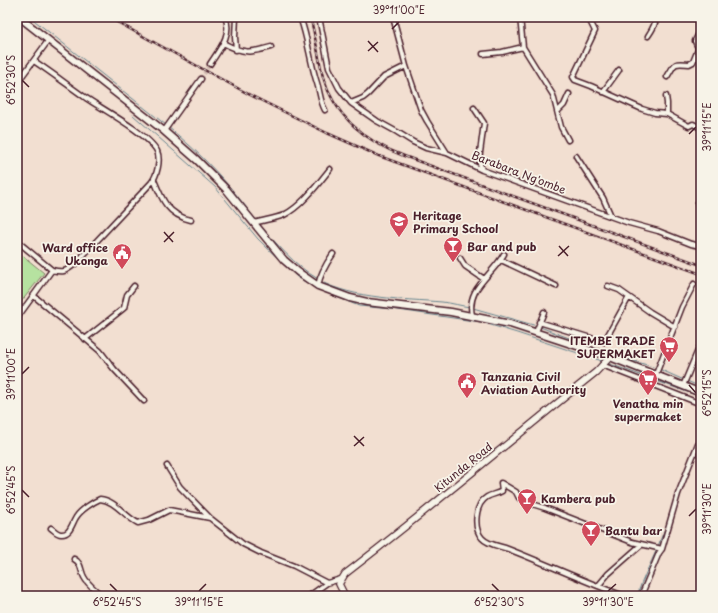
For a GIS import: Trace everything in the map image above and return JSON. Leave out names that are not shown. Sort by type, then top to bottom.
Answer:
[{"type":"main road","points":[[19,17],[164,131],[211,173],[226,189],[284,260],[318,286],[350,298],[367,302],[472,315],[510,324],[610,357],[701,393]]},
{"type":"street","points":[[210,64],[223,43],[227,32],[225,17]]},
{"type":"street","points":[[236,17],[236,50]]},
{"type":"street","points":[[300,17],[304,28],[318,94],[325,110]]},
{"type":"street","name":"Barabara Ng'ombe","points":[[319,17],[329,68],[339,88],[351,103],[412,142],[426,148],[447,153],[482,170],[611,216],[658,231],[691,244],[701,246]]},
{"type":"street","points":[[393,17],[406,66],[424,116],[447,153]]},
{"type":"street","points":[[520,17],[523,47],[551,91],[562,127],[568,140]]},
{"type":"street","points":[[648,36],[656,22],[656,17]]},
{"type":"street","points":[[590,21],[595,30],[573,78],[575,80],[655,113],[667,114],[689,126],[693,124],[701,128]]},
{"type":"street","points":[[667,76],[676,64],[689,64],[693,62],[697,52],[695,39],[701,29]]},
{"type":"street","points":[[17,82],[48,41]]},
{"type":"street","points":[[223,43],[236,50],[246,52],[271,47]]},
{"type":"street","points":[[483,54],[502,52],[523,47]]},
{"type":"street","points":[[17,241],[52,270],[66,271],[75,264],[154,180],[159,161],[157,152],[147,140],[34,61]]},
{"type":"street","points":[[351,103],[363,98],[384,77],[406,66]]},
{"type":"street","points":[[603,92],[619,70]]},
{"type":"street","points":[[17,75],[24,74]]},
{"type":"street","points":[[164,131],[201,79]]},
{"type":"street","points":[[558,111],[564,105],[569,94]]},
{"type":"street","points":[[666,96],[667,114]]},
{"type":"street","points":[[474,108],[484,123],[479,160],[482,170]]},
{"type":"street","points":[[576,156],[603,198],[611,216]]},
{"type":"street","points":[[254,223],[280,216],[290,211],[308,194],[330,169]]},
{"type":"street","points":[[154,180],[159,193],[172,212],[178,217],[191,220]]},
{"type":"street","points":[[698,204],[701,222]]},
{"type":"street","points":[[318,286],[324,267],[333,254]]},
{"type":"street","points":[[472,315],[470,307],[473,294],[504,254]]},
{"type":"street","points":[[460,258],[464,266],[484,279]]},
{"type":"street","points":[[500,260],[556,286]]},
{"type":"street","points":[[17,318],[52,270]]},
{"type":"street","points":[[656,374],[682,307],[694,284]]},
{"type":"street","points":[[85,339],[124,308],[126,295],[134,286]]},
{"type":"street","points":[[608,286],[619,290],[655,315],[675,326]]},
{"type":"street","points":[[34,296],[104,355],[114,369],[144,401]]},
{"type":"street","points":[[539,322],[604,342],[629,297]]},
{"type":"street","points":[[536,332],[544,312]]},
{"type":"street","points":[[683,386],[701,343]]},
{"type":"street","name":"Kitunda Road","points":[[341,579],[345,574],[399,533],[610,357]]},
{"type":"street","points":[[602,365],[611,370],[701,404]]},
{"type":"street","points":[[641,596],[662,549],[678,494],[701,436]]},
{"type":"street","points":[[166,466],[180,487],[210,518],[243,544],[294,566],[327,583]]},
{"type":"street","points":[[624,596],[507,548],[488,542],[482,538],[478,531],[476,516],[483,501],[488,496],[502,491],[500,483],[516,492],[519,498],[526,502],[641,545],[662,549]]},
{"type":"street","points":[[50,528],[58,533],[66,533],[69,531],[77,516],[100,499],[106,500],[138,523],[150,520],[169,510],[210,518]]},
{"type":"street","points":[[598,586],[608,574],[641,545]]},
{"type":"street","points":[[74,559],[79,562],[84,577],[88,583],[102,596]]},
{"type":"street","points":[[309,596],[327,583],[341,579]]},
{"type":"street","points":[[341,579],[339,584],[345,596]]},
{"type":"green space","points":[[17,251],[44,273],[17,307]]},
{"type":"waterway","points":[[30,17],[166,125]]},
{"type":"waterway","points":[[133,115],[215,187],[258,239],[297,277],[316,288]]},
{"type":"waterway","points":[[168,127],[215,170],[256,220]]},
{"type":"waterway","points":[[258,223],[293,261],[318,279]]},
{"type":"waterway","points":[[320,281],[333,287],[363,295],[442,302],[470,307]]},
{"type":"waterway","points":[[319,290],[359,306],[481,322],[602,361]]},
{"type":"waterway","points":[[473,308],[537,326]]},
{"type":"waterway","points":[[540,327],[598,349],[656,368]]},
{"type":"waterway","points":[[607,363],[701,397]]},
{"type":"waterway","points":[[659,369],[684,380]]},
{"type":"waterway","points":[[687,381],[701,387]]},
{"type":"waterway","points":[[658,546],[668,521],[675,495],[701,430]]},
{"type":"waterway","points":[[637,596],[657,549]]},
{"type":"tunnel","points":[[201,79],[210,64]]},
{"type":"railway","points":[[108,17],[252,96],[327,133],[379,156],[701,274]]},
{"type":"railway","points":[[310,17],[323,77],[328,91],[344,116],[354,126],[377,143],[404,156],[701,265]]},
{"type":"place","name":"Heritage Primary School","points":[[399,238]]},
{"type":"place","name":"Bar and pub","points":[[453,263]]},
{"type":"place","name":"Ward office Ukonga","points":[[122,270]]},
{"type":"place","name":"ITEMBE TRADE SUPERMAKET","points":[[669,363]]},
{"type":"place","name":"Venatha min supermaket","points":[[648,396]]},
{"type":"place","name":"Tanzania Civil Aviation Authority","points":[[467,399]]},
{"type":"place","name":"Kambera pub","points":[[527,515]]},
{"type":"place","name":"Bantu bar","points":[[591,547]]}]
